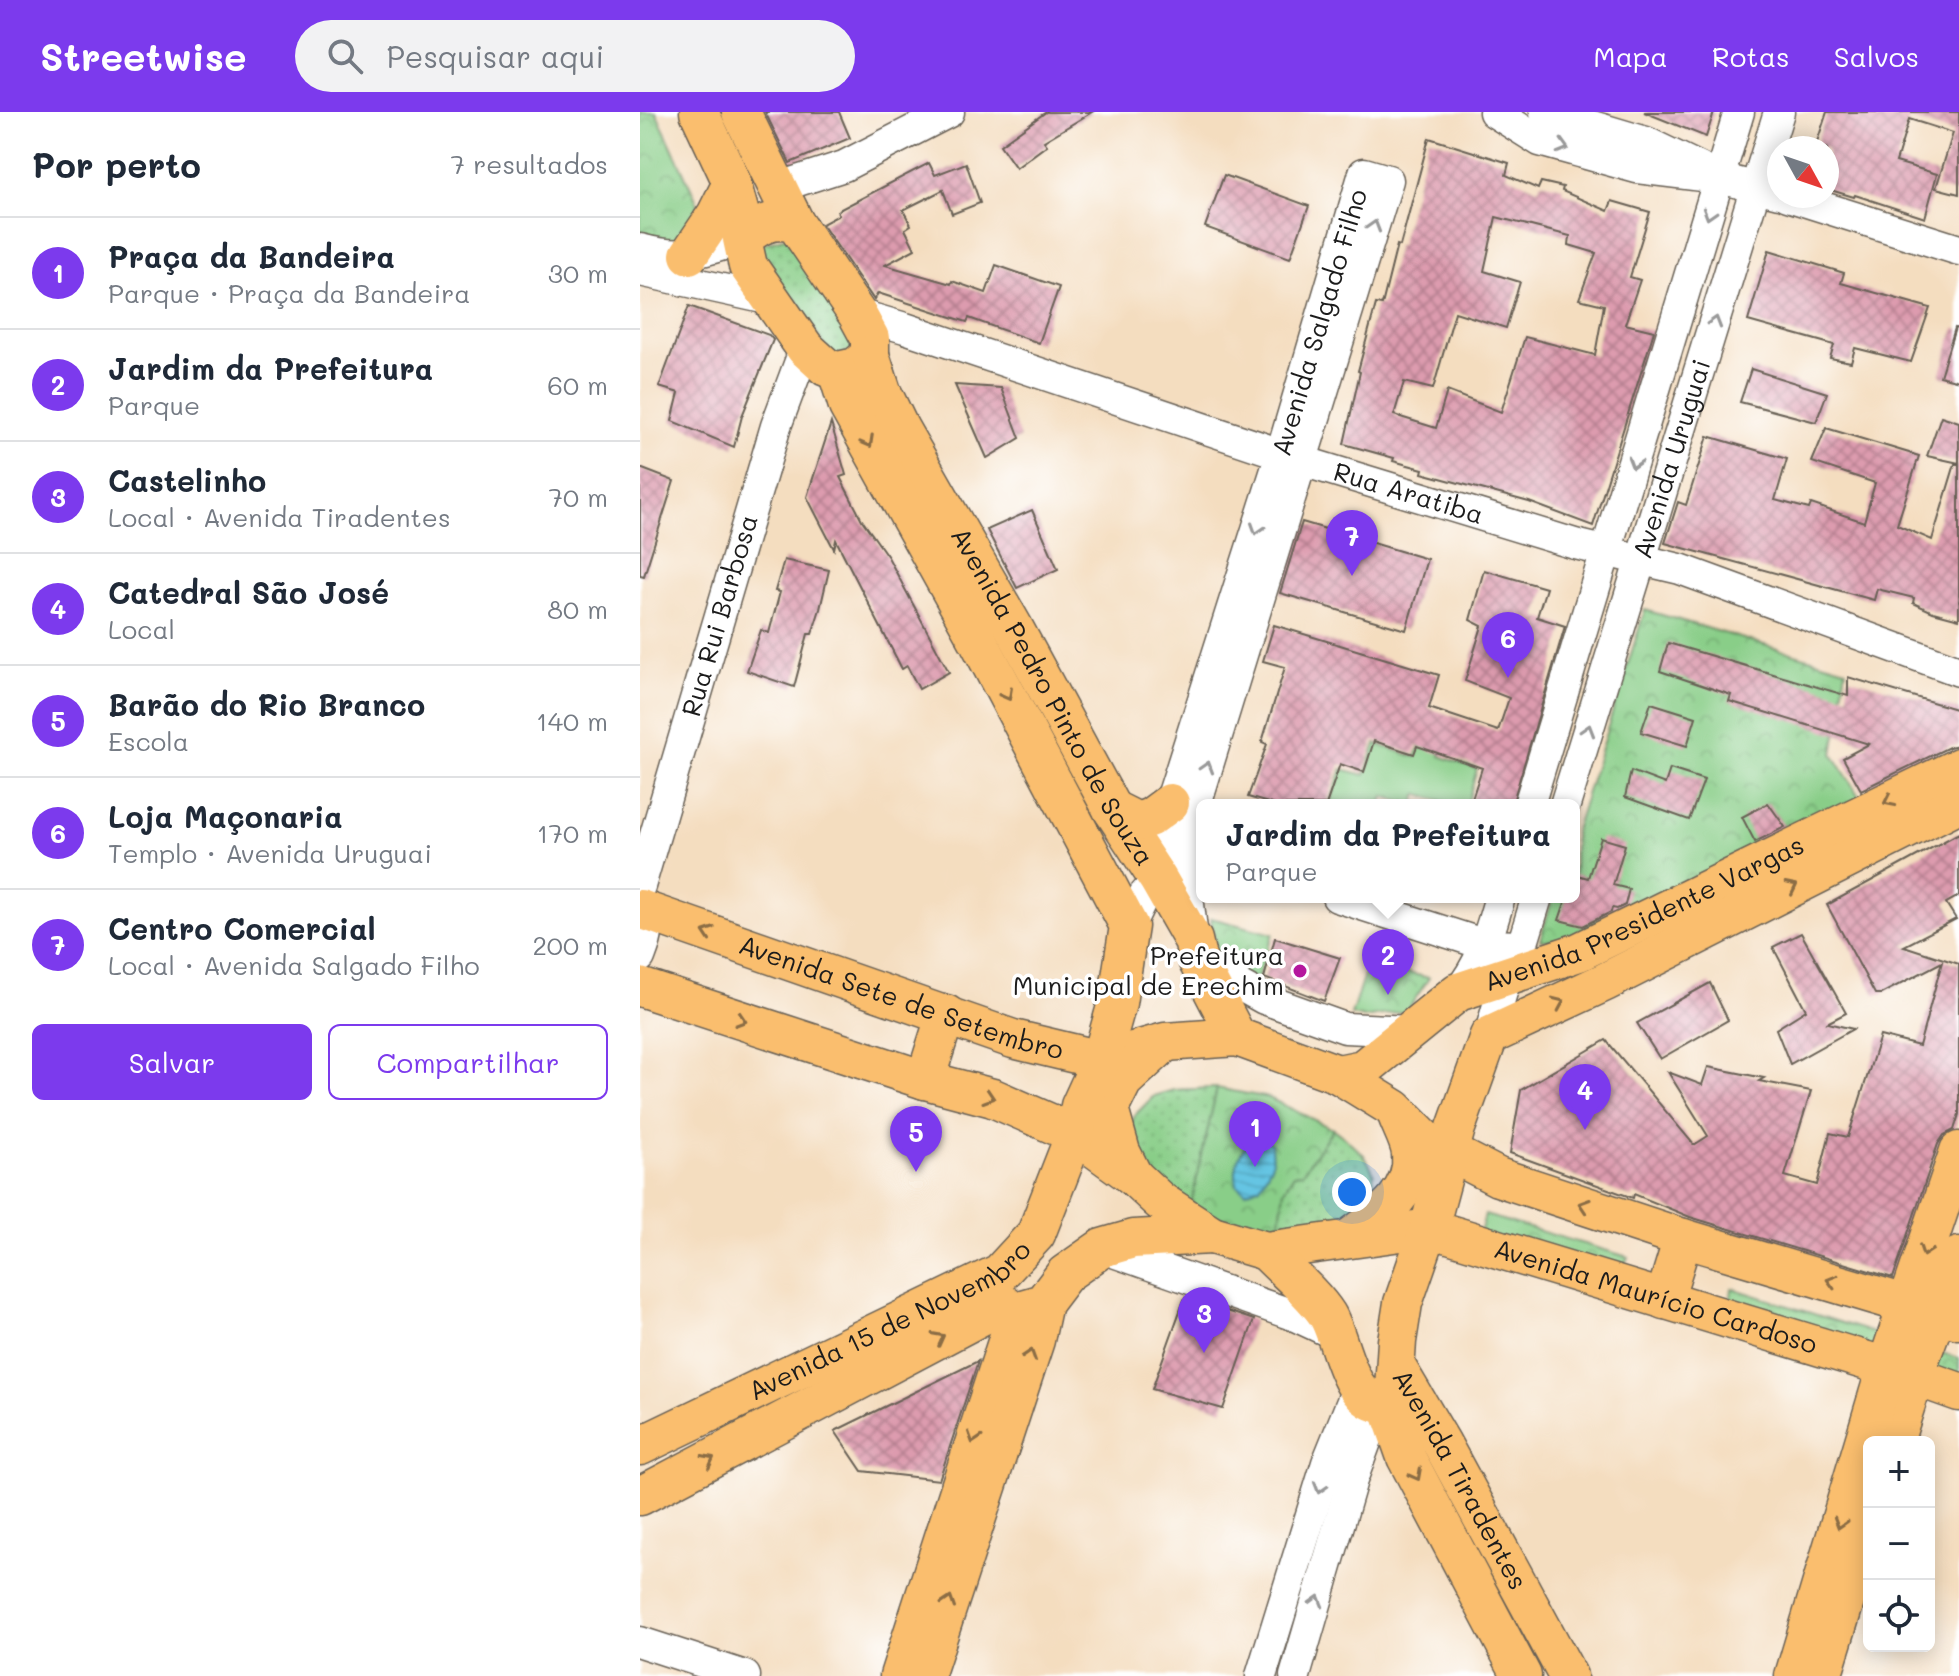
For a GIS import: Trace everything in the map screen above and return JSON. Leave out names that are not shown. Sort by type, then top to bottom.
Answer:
[{"type":"main road","points":[[699,112],[732,183],[742,221],[748,266],[805,348],[826,367],[853,363]]},
{"type":"main road","name":"Avenida Pedro Pinto de Souza","points":[[741,112],[795,223],[870,338],[853,363],[848,406],[979,642],[1129,926]]},
{"type":"main road","points":[[689,255],[716,215],[732,183]]},
{"type":"main road","points":[[742,239],[759,224],[778,219],[795,223]]},
{"type":"main road","name":"Avenida Pedro Pinto de Souza","points":[[853,363],[882,392],[1112,809],[1182,872],[1196,951],[1237,1037]]},
{"type":"main road","points":[[979,642],[1014,628]]},
{"type":"main road","name":"Avenida Presidente Vargas","points":[[1338,1074],[1363,1069],[1505,955],[1558,959],[1579,952],[1959,767]]},
{"type":"main road","points":[[1112,809],[1138,822],[1170,803]]},
{"type":"main road","name":"Avenida Presidente Vargas","points":[[1489,1036],[1605,982],[1959,803]]},
{"type":"main road","name":"Avenida Sete de Setembro","points":[[640,912],[1013,1039],[1101,1060],[1165,1042]]},
{"type":"main road","points":[[1101,1060],[1117,1003],[1129,926]]},
{"type":"main road","points":[[640,987],[925,1080],[993,1098],[1075,1134],[1133,1176],[1160,1201],[1212,1235],[1266,1251],[1348,1239],[1380,1216],[1407,1187],[1412,1155],[1395,1109]]},
{"type":"main road","points":[[925,1080],[946,1014]]},
{"type":"main road","points":[[1448,1153],[1489,1036]]},
{"type":"main road","points":[[1133,1176],[1121,1152],[1109,1109],[1123,1081],[1165,1042],[1237,1037],[1338,1074],[1395,1109],[1426,1140],[1498,1177],[1683,1238],[1935,1312]]},
{"type":"main road","name":"Avenida 15 de Novembro","points":[[1016,1298],[1036,1234],[1075,1134],[1080,1106],[1101,1060]]},
{"type":"main road","points":[[1935,1312],[1959,1151]]},
{"type":"main road","name":"Avenida Tiradentes","points":[[1448,1153],[1429,1228],[1403,1303],[1397,1341],[1380,1391],[1406,1457],[1522,1676]]},
{"type":"main road","name":"Avenida Maurício Cardoso","points":[[1348,1239],[1429,1228],[1959,1392]]},
{"type":"main road","name":"Avenida 15 de Novembro","points":[[643,1493],[1065,1274],[1102,1248],[1133,1239],[1212,1235]]},
{"type":"main road","points":[[1664,1300],[1683,1238]]},
{"type":"main road","name":"Avenida Tiradentes","points":[[1266,1251],[1326,1313],[1338,1336],[1345,1364],[1442,1444],[1568,1676]]},
{"type":"main road","points":[[1794,1676],[1901,1372],[1935,1312],[1959,1256]]},
{"type":"main road","points":[[899,1676],[1016,1298]]},
{"type":"main road","points":[[925,1676],[1035,1340],[1016,1298]]},
{"type":"main road","name":"Avenida 15 de Novembro","points":[[640,1446],[1016,1298]]},
{"type":"main road","points":[[1895,1436],[1901,1372]]},
{"type":"main road","points":[[1822,1676],[1863,1543]]},
{"type":"street","points":[[779,187],[844,166],[949,112]]},
{"type":"street","points":[[1494,112],[1540,141],[1642,155]]},
{"type":"street","points":[[1545,112],[1642,155],[1767,190]]},
{"type":"street","name":"Avenida Uruguai","points":[[1531,799],[1739,112]]},
{"type":"street","name":"Avenida Uruguai","points":[[1776,136],[1779,112]]},
{"type":"street","points":[[795,223],[844,166]]},
{"type":"street","name":"Avenida Salgado Filho","points":[[1182,872],[1170,803],[1292,458],[1388,180],[1376,176],[1364,173],[1292,458],[1197,799]]},
{"type":"street","name":"Avenida Uruguai","points":[[1567,799],[1641,559],[1767,193]]},
{"type":"street","points":[[1826,208],[1959,250]]},
{"type":"street","points":[[640,249],[668,257],[689,255],[742,239]]},
{"type":"street","points":[[640,271],[772,300]]},
{"type":"street","name":"Rua Aratiba","points":[[857,314],[1292,458],[1608,551],[1680,569],[1959,671]]},
{"type":"street","name":"Rua Rui Barbosa","points":[[640,886],[776,426],[805,348]]},
{"type":"street","name":"Avenida Salgado Filho","points":[[1129,926],[1144,895],[1182,872],[1196,802]]},
{"type":"street","points":[[1354,903],[1505,955]]},
{"type":"street","points":[[1489,1036],[1505,955],[1501,903]]},
{"type":"street","points":[[1505,955],[1534,903]]},
{"type":"street","points":[[640,912],[649,936],[640,957]]},
{"type":"street","points":[[1196,951],[1264,999],[1345,1028],[1411,1031]]},
{"type":"street","points":[[1102,1248],[1293,1315],[1338,1336]]},
{"type":"street","points":[[1261,1676],[1327,1463],[1380,1391]]},
{"type":"street","points":[[1295,1676],[1380,1391]]},
{"type":"street","points":[[640,1642],[745,1676]]},
{"type":"green space","points":[[640,112],[656,112],[698,204],[697,231],[666,247],[640,246]]},
{"type":"green space","points":[[787,237],[863,345],[832,359],[799,303],[761,274],[755,246]]},
{"type":"green space","points":[[1645,610],[1846,669],[1833,754],[1862,801],[1574,942],[1540,940],[1551,903],[1580,903],[1580,814]]},
{"type":"green space","points":[[1425,731],[1445,737],[1440,756],[1477,769],[1469,799],[1435,799],[1418,794],[1416,799],[1384,796],[1383,799],[1331,799],[1342,769],[1365,775],[1376,744],[1416,757]]},
{"type":"green space","points":[[1211,918],[1273,934],[1255,985],[1234,979],[1216,954]]},
{"type":"green space","points":[[1368,963],[1429,978],[1407,1011],[1364,1018],[1351,1015]]},
{"type":"green space","points":[[1217,1088],[1269,1098],[1333,1129],[1364,1155],[1375,1174],[1278,1235],[1190,1209],[1135,1115],[1154,1096],[1174,1090]]},
{"type":"green space","points":[[1217,1088],[1190,1209],[1132,1160],[1132,1122],[1154,1096],[1174,1090]]},
{"type":"green space","points":[[1333,1129],[1357,1148],[1371,1168],[1374,1191],[1370,1205],[1362,1220],[1278,1235],[1284,1190],[1294,1174],[1302,1173]]},
{"type":"green space","points":[[1485,1215],[1628,1257],[1618,1280],[1479,1236]]},
{"type":"green space","points":[[1732,1288],[1883,1336],[1872,1354],[1730,1305]]},
{"type":"green space","points":[[1928,1349],[1959,1358],[1959,1388],[1921,1375]]},
{"type":"water","points":[[1257,1137],[1271,1144],[1272,1164],[1260,1186],[1246,1192],[1237,1185],[1237,1164],[1246,1146]]},
{"type":"building","points":[[765,112],[839,112],[850,138],[790,163]]},
{"type":"building","points":[[1046,112],[1092,112],[1044,141],[1047,145],[1016,168],[1000,145]]},
{"type":"building","points":[[1644,112],[1714,112],[1706,137]]},
{"type":"building","points":[[1827,112],[1959,112],[1959,194],[1936,188],[1953,133],[1909,119],[1896,162],[1937,174],[1925,218],[1839,193],[1839,136],[1819,136]]},
{"type":"building","points":[[1429,138],[1509,163],[1506,175],[1538,189],[1541,182],[1563,187],[1562,191],[1608,211],[1612,201],[1650,212],[1630,277],[1640,280],[1625,324],[1654,331],[1593,526],[1529,502],[1422,473],[1423,469],[1393,461],[1394,458],[1344,444],[1358,371],[1376,304],[1382,305],[1397,245],[1400,246]],"holes":[[[1496,217],[1570,236],[1569,245],[1596,253],[1579,299],[1604,305],[1595,355],[1525,337],[1501,412],[1447,391],[1436,428],[1394,415],[1404,382],[1433,389],[1455,312],[1506,328],[1520,282],[1484,271]]]},
{"type":"building","points":[[929,163],[935,175],[966,163],[980,203],[952,214],[943,190],[903,210],[911,225],[905,229],[915,249],[885,265],[951,284],[952,281],[986,293],[996,265],[1059,287],[1039,343],[969,318],[967,322],[878,293],[874,300],[822,224],[839,215],[837,211]]},
{"type":"building","points":[[1224,175],[1309,206],[1290,258],[1205,227]]},
{"type":"building","points":[[1769,250],[1844,273],[1841,283],[1930,308],[1911,362],[1855,348],[1851,362],[1830,358],[1834,345],[1748,321]]},
{"type":"building","points":[[689,306],[769,335],[773,340],[742,416],[734,447],[672,421],[679,393],[659,387]]},
{"type":"building","points":[[1955,328],[1959,329],[1959,381],[1940,376]]},
{"type":"building","points":[[1751,369],[1827,393],[1816,422],[1740,402]]},
{"type":"building","points":[[955,385],[1001,388],[1020,438],[987,458]]},
{"type":"building","points":[[1941,416],[1959,422],[1959,463],[1927,456]]},
{"type":"building","points":[[831,423],[846,475],[840,477],[862,520],[888,557],[949,672],[919,689],[907,666],[902,669],[836,540],[834,549],[807,497]]},
{"type":"building","points":[[1826,428],[1919,456],[1897,525],[1932,540],[1955,464],[1959,464],[1959,619],[1913,603],[1914,598],[1877,589],[1874,600],[1665,543],[1678,502],[1686,505],[1708,436],[1787,459],[1775,500],[1809,509],[1811,504],[1864,522],[1875,483],[1812,462]]},
{"type":"building","points":[[640,468],[674,481],[644,576],[640,575]]},
{"type":"building","points":[[1032,510],[1058,569],[1017,588],[987,530]]},
{"type":"building","points":[[1302,522],[1427,559],[1406,630],[1280,593]]},
{"type":"building","points":[[784,560],[829,570],[820,609],[812,634],[808,634],[794,687],[747,671],[761,630],[769,633],[780,592],[775,591]]},
{"type":"building","points":[[1484,570],[1546,588],[1537,617],[1565,626],[1514,799],[1472,799],[1482,768],[1417,746],[1414,754],[1374,741],[1364,772],[1340,764],[1328,799],[1248,797],[1267,744],[1262,742],[1285,667],[1263,661],[1274,625],[1439,675],[1429,708],[1498,731],[1509,698],[1465,681],[1482,626],[1470,620]]},
{"type":"building","points":[[1668,643],[1848,696],[1848,677],[1959,710],[1959,745],[1861,790],[1843,758],[1869,744],[1729,701],[1731,695],[1660,671]]},
{"type":"building","points":[[1651,703],[1696,717],[1687,746],[1641,732]]},
{"type":"building","points":[[1670,769],[1704,780],[1689,820],[1625,797],[1631,771],[1665,784]]},
{"type":"building","points":[[1768,803],[1785,827],[1755,842],[1742,817]]},
{"type":"building","points":[[1959,833],[1959,896],[1946,903],[1956,919],[1904,946],[1959,964],[1959,1114],[1954,1130],[1944,1135],[1938,1144],[1893,1278],[1690,1217],[1634,1194],[1633,1198],[1510,1153],[1521,1090],[1606,1040],[1694,1145],[1708,1136],[1668,1072],[1702,1085],[1708,1067],[1811,1091],[1785,1176],[1817,1185],[1830,1133],[1848,1137],[1880,1036],[1919,1046],[1942,962],[1881,994],[1875,994],[1827,905]]},
{"type":"building","points":[[1601,838],[1625,845],[1613,885],[1629,889],[1625,905],[1612,908],[1611,912],[1583,926],[1559,920],[1565,903],[1580,903],[1580,876],[1588,878]]},
{"type":"building","points":[[1801,933],[1846,1013],[1827,1023],[1853,1029],[1790,1064],[1776,1029],[1806,1010],[1773,947]]},
{"type":"building","name":"Prefeitura Municipal de Erechim","points":[[1275,938],[1340,958],[1324,1001],[1264,978]]},
{"type":"building","points":[[1710,983],[1728,1020],[1660,1059],[1637,1023]]},
{"type":"building","points":[[1185,1297],[1254,1320],[1223,1409],[1152,1389]]},
{"type":"building","points":[[978,1361],[939,1480],[862,1471],[835,1431]]},
{"type":"place","name":"Centro Comercial","points":[[1352,576]]},
{"type":"place","name":"Loja Maçonaria","points":[[1508,678]]},
{"type":"place","name":"Prefeitura Municipal de Erechim","points":[[1300,971]]},
{"type":"place","name":"Jardim da Prefeitura","points":[[1388,995]]},
{"type":"place","name":"Catedral São José","points":[[1585,1130]]},
{"type":"place","name":"Praça da Bandeira","points":[[1255,1167]]},
{"type":"place","name":"Barão do Rio Branco","points":[[916,1172]]},
{"type":"place","name":"Castelinho","points":[[1204,1353]]}]
